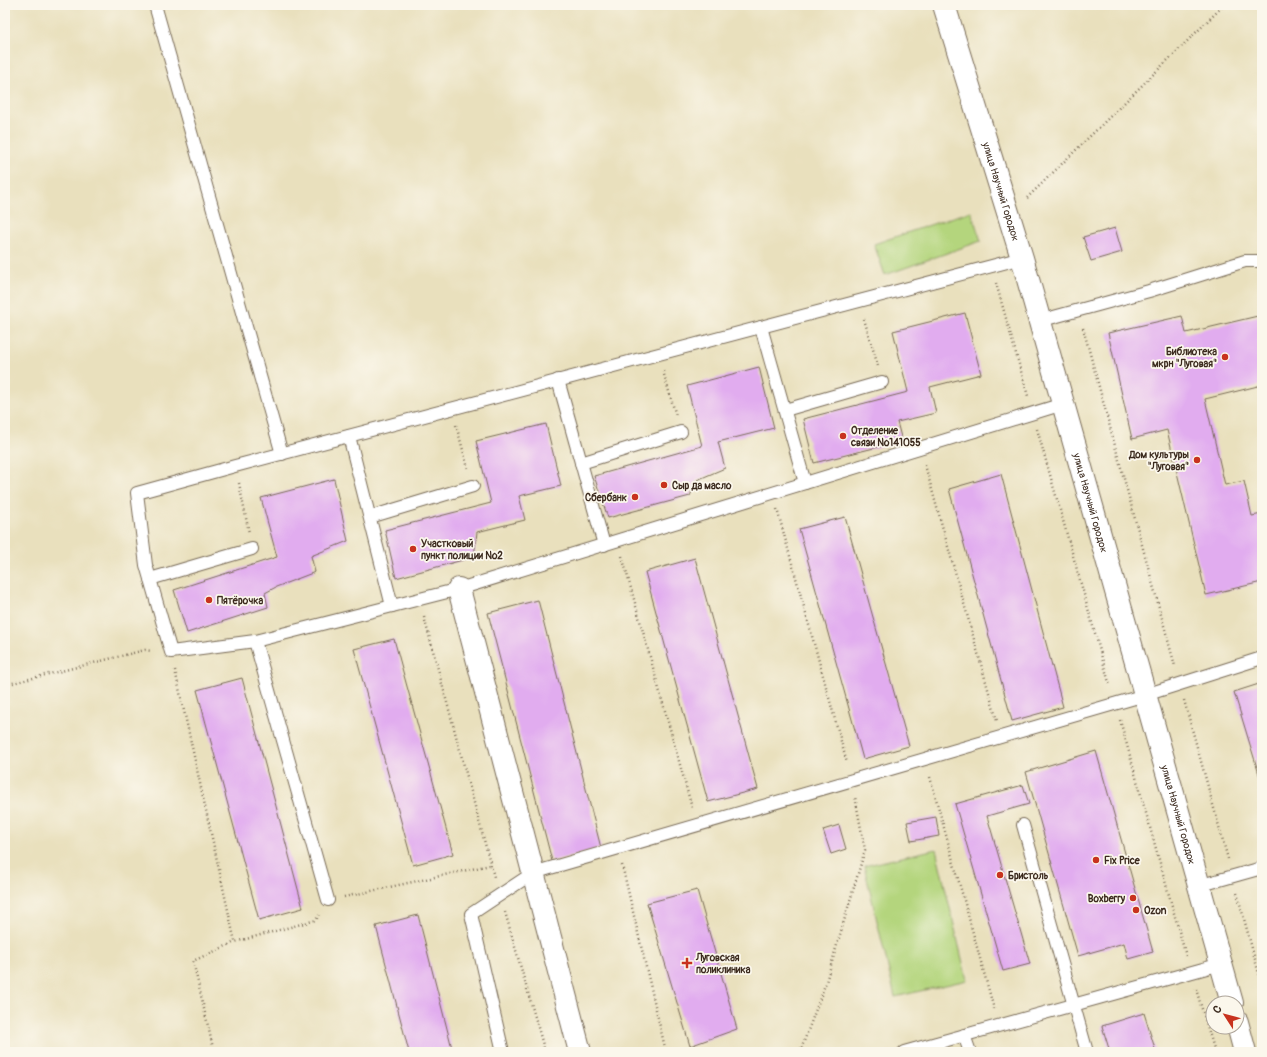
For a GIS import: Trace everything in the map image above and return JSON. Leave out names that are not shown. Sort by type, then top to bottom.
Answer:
[{"type":"street","name":"улица Научный Городок","points":[[944,5],[1022,258],[1230,995]]},
{"type":"street","points":[[459,589],[580,1052]]},
{"type":"street","points":[[1240,1035],[1245,1052]]},
{"type":"lane","points":[[155,5],[282,454]]},
{"type":"lane","points":[[1022,258],[137,493],[146,565],[171,652],[255,641],[459,589],[1063,404]]},
{"type":"lane","points":[[1039,320],[1148,291],[1245,261],[1262,261]]},
{"type":"lane","points":[[761,327],[806,483]]},
{"type":"lane","points":[[558,380],[604,544]]},
{"type":"lane","points":[[785,410],[882,382]]},
{"type":"lane","points":[[581,463],[681,432]]},
{"type":"lane","points":[[349,436],[392,606]]},
{"type":"lane","points":[[370,517],[473,486]]},
{"type":"lane","points":[[150,579],[252,549]]},
{"type":"lane","points":[[255,641],[328,900]]},
{"type":"lane","points":[[503,1052],[471,914],[534,873],[1145,695],[1262,658]]},
{"type":"lane","points":[[1023,825],[1075,1004],[1087,1052]]},
{"type":"lane","points":[[1198,886],[1262,868]]},
{"type":"lane","points":[[904,1052],[1220,964]]},
{"type":"lane","points":[[964,1035],[970,1052]]},
{"type":"path","points":[[1009,215],[1224,5]]},
{"type":"path","points":[[991,266],[1215,1052]]},
{"type":"path","points":[[859,301],[882,382]]},
{"type":"path","points":[[1078,310],[1262,985]]},
{"type":"path","points":[[658,354],[681,432]]},
{"type":"path","points":[[451,409],[473,486]]},
{"type":"path","points":[[920,448],[1001,736]]},
{"type":"path","points":[[235,466],[252,549]]},
{"type":"path","points":[[772,493],[852,780],[865,850],[826,982],[800,1052]]},
{"type":"path","points":[[617,541],[697,826]]},
{"type":"path","points":[[419,599],[490,865],[501,895],[545,1052]]},
{"type":"path","points":[[5,685],[145,650],[171,652],[235,942]]},
{"type":"path","points":[[925,759],[998,1026]]},
{"type":"path","points":[[618,849],[666,1052]]},
{"type":"path","points":[[214,1052],[192,961],[235,942],[316,920],[328,900],[490,865]]},
{"type":"green space","points":[[971,211],[981,241],[885,275],[874,244]]},
{"type":"green space","points":[[936,849],[967,980],[895,997],[864,866]]},
{"type":"building","points":[[1115,228],[1122,252],[1091,261],[1083,237]]},
{"type":"building","points":[[965,313],[981,374],[930,387],[936,413],[897,422],[902,441],[814,463],[803,419],[908,392],[893,331]]},
{"type":"building","name":"Дом культуры \"Луговая\"","points":[[1262,315],[1262,385],[1205,399],[1225,485],[1244,481],[1252,516],[1262,514],[1262,582],[1206,595],[1167,430],[1132,439],[1108,333],[1182,316],[1186,333]]},
{"type":"building","points":[[759,367],[774,428],[718,442],[725,468],[697,480],[690,496],[608,518],[594,476],[702,446],[687,386]]},
{"type":"building","points":[[546,424],[561,486],[519,496],[525,520],[477,532],[474,557],[396,578],[385,530],[491,503],[476,441]]},
{"type":"building","points":[[1001,474],[1063,707],[1012,721],[949,489]]},
{"type":"building","points":[[334,479],[348,541],[311,556],[315,572],[276,587],[265,593],[268,607],[187,633],[174,590],[277,557],[261,498]]},
{"type":"building","points":[[845,517],[909,746],[863,759],[799,529]]},
{"type":"building","points":[[695,558],[758,789],[708,802],[645,572]]},
{"type":"building","points":[[538,600],[601,848],[552,861],[488,613]]},
{"type":"building","points":[[394,639],[453,854],[413,865],[354,649]]},
{"type":"building","points":[[242,678],[303,908],[259,920],[197,690]]},
{"type":"building","points":[[1262,683],[1262,784],[1234,692]]},
{"type":"building","points":[[1096,751],[1153,952],[1128,959],[1124,943],[1078,956],[1026,772]]},
{"type":"building","points":[[1023,785],[1029,804],[987,816],[1030,964],[1003,971],[955,804]]},
{"type":"building","points":[[936,817],[939,836],[911,841],[907,822]]},
{"type":"building","points":[[839,825],[846,849],[831,854],[823,830]]},
{"type":"building","points":[[697,890],[737,1029],[690,1046],[647,903]]},
{"type":"building","points":[[418,915],[453,1052],[409,1052],[376,926]]},
{"type":"building","points":[[1144,1013],[1156,1052],[1110,1052],[1102,1026]]},
{"type":"place","name":"Библиотека мкрн \"Луговая\"","points":[[1225,357]]},
{"type":"place","name":"Отделение связи №141055","points":[[843,436]]},
{"type":"place","name":"Дом культуры \"Луговая\"","points":[[1197,460]]},
{"type":"place","name":"Сыр да масло","points":[[664,485]]},
{"type":"place","name":"Сбербанк","points":[[635,497]]},
{"type":"place","name":"Участковый пункт полиции №2","points":[[413,549]]},
{"type":"place","name":"Пятёрочка","points":[[209,600]]},
{"type":"place","name":"Fix Price","points":[[1096,860]]},
{"type":"place","name":"Бристоль","points":[[1000,875]]},
{"type":"place","name":"Boxberry","points":[[1133,898]]},
{"type":"place","name":"Ozon","points":[[1136,910]]},
{"type":"place","name":"Луговская поликлиника","points":[[687,963]]}]
